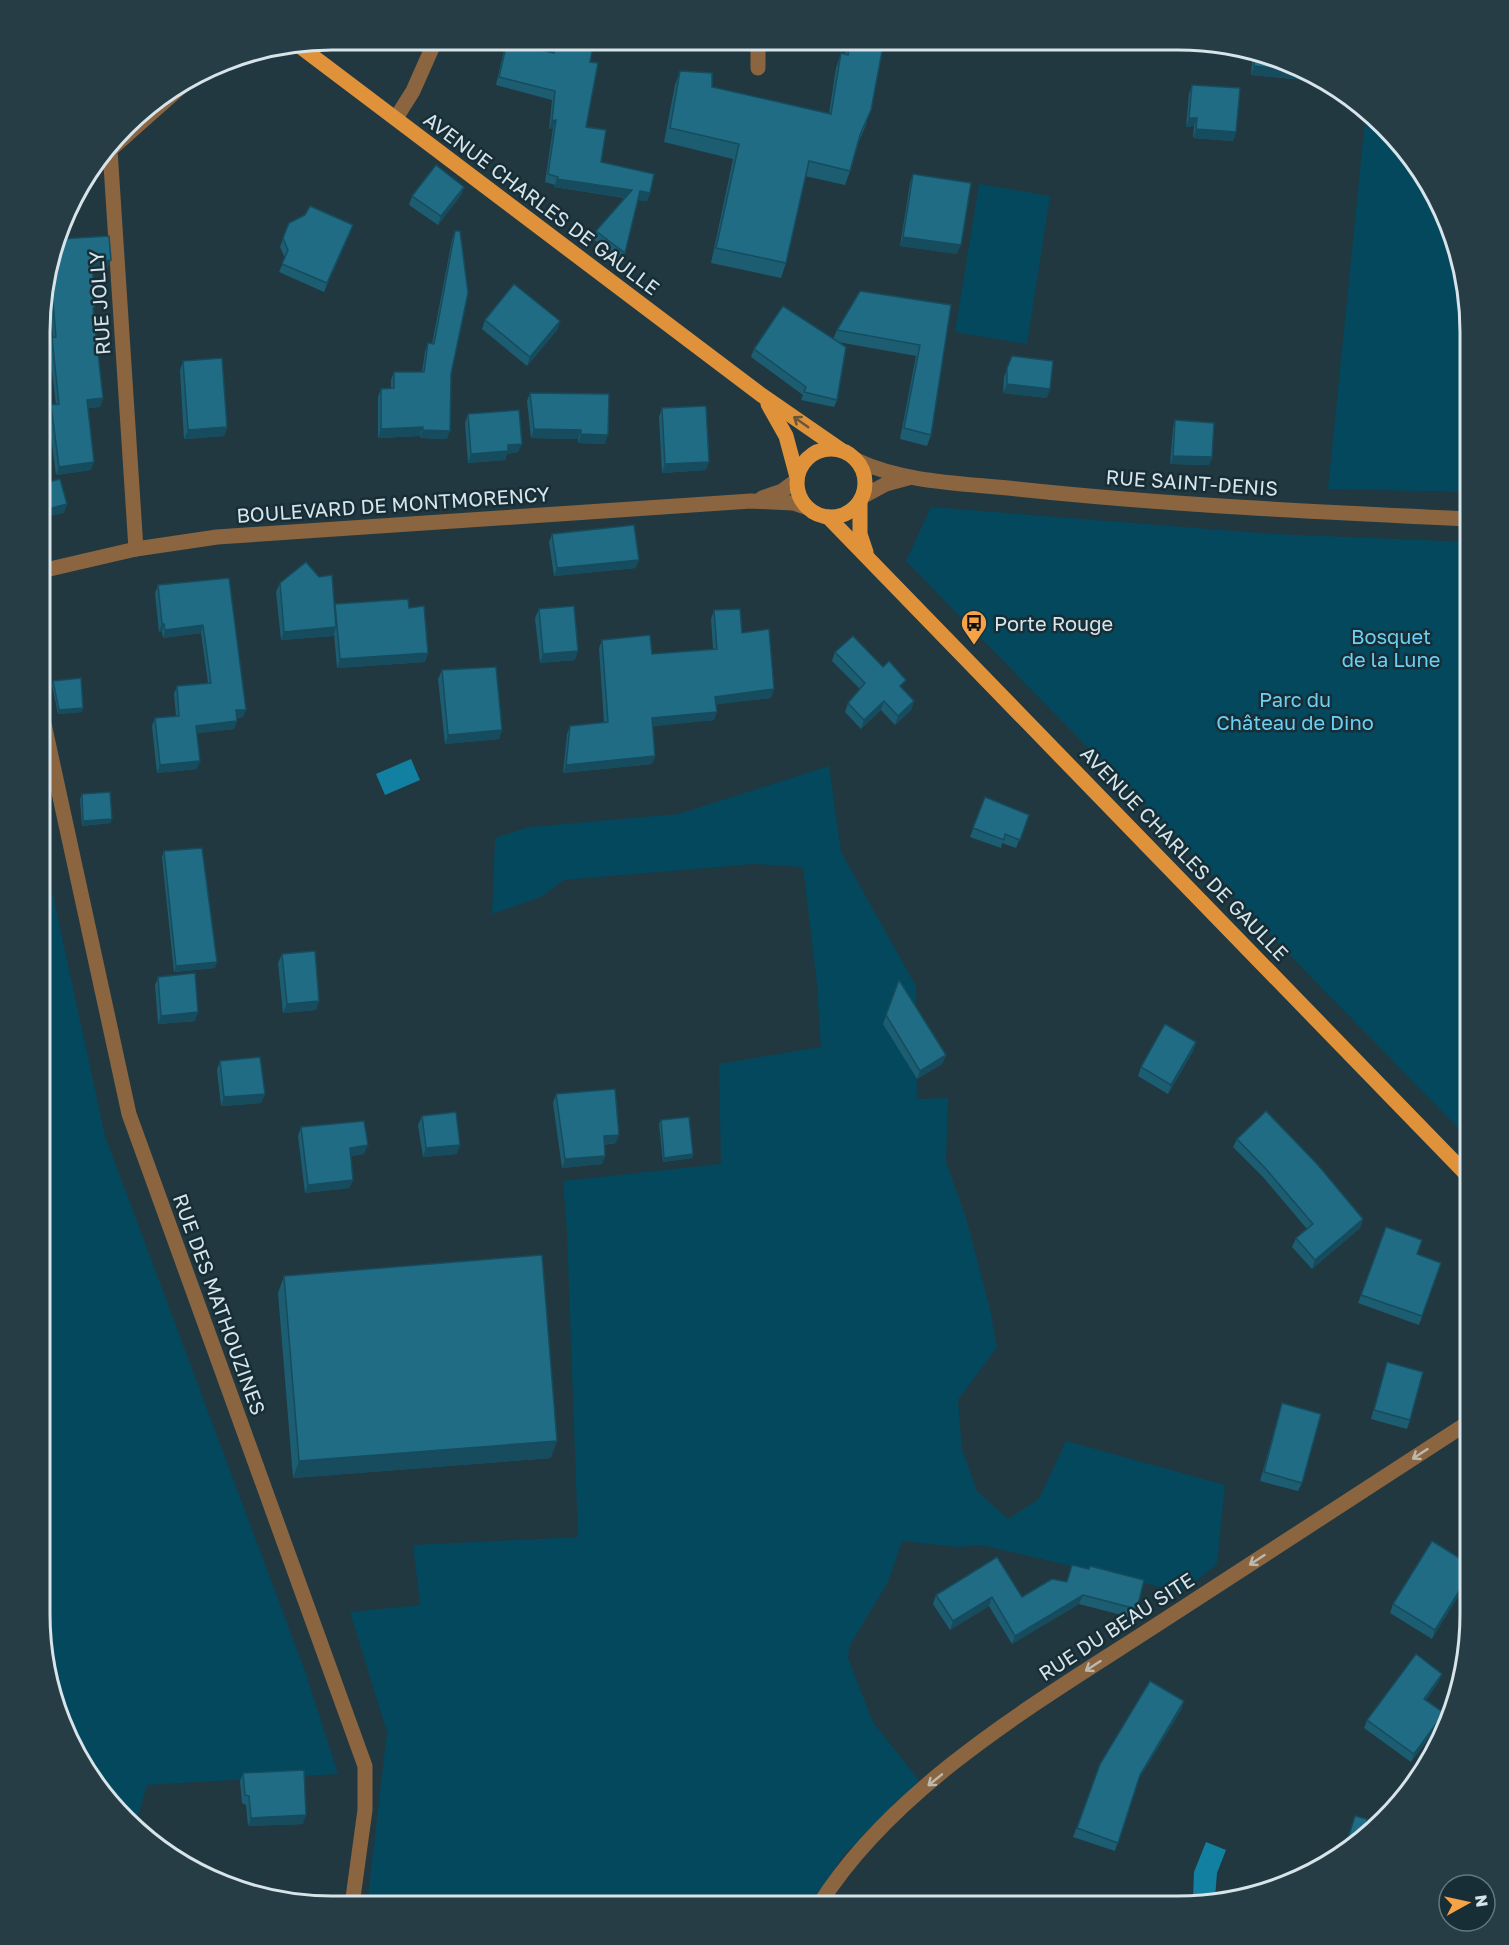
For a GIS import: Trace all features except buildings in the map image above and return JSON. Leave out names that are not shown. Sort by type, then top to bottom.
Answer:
[{"type":"main road","name":"AVENUE CHARLES DE GAULLE","points":[[306,51],[760,394],[841,450]]},
{"type":"main road","name":"AVENUE CHARLES DE GAULLE","points":[[760,394],[781,424],[797,478]]},
{"type":"main road","points":[[823,449],[841,450],[856,460],[865,476],[861,499],[850,512],[828,517],[808,508],[801,499],[797,478],[801,466],[815,452],[823,449]]},
{"type":"main road","name":"AVENUE CHARLES DE GAULLE","points":[[861,499],[860,534],[869,557]]},
{"type":"main road","name":"AVENUE CHARLES DE GAULLE","points":[[828,517],[1460,1168]]},
{"type":"street","points":[[396,118],[413,91],[431,50]]},
{"type":"street","points":[[758,50],[758,68]]},
{"type":"street","name":"RUE JOLLY","points":[[110,157],[136,549]]},
{"type":"street","name":"RUE SAINT-DENIS","points":[[856,460],[878,469],[911,477],[1052,492],[1305,511],[1460,519]]},
{"type":"street","name":"RUE SAINT-DENIS","points":[[861,499],[886,484],[911,477]]},
{"type":"street","name":"BOULEVARD DE MONTMORENCY","points":[[750,501],[782,491],[797,478]]},
{"type":"street","name":"BOULEVARD DE MONTMORENCY","points":[[50,569],[136,549],[217,537],[750,501],[793,502],[808,508]]},
{"type":"street","name":"RUE DES MATHOUZINES","points":[[50,751],[129,1114],[365,1766],[365,1810],[353,1896]]},
{"type":"street","name":"RUE DU BEAU SITE","points":[[826,1896],[864,1845],[925,1788],[1004,1724],[1460,1428]]},
{"type":"green space","points":[[1365,121],[1390,146],[1422,191],[1445,241],[1450,259],[1457,295],[1460,332],[1460,492],[1328,489]]},
{"type":"green space","points":[[979,184],[1050,196],[1027,344],[955,332]]},
{"type":"green space","name":"Parc du Château de Dino","points":[[931,507],[1273,534],[1460,542],[1460,1130],[906,561]]},
{"type":"green space","points":[[829,766],[841,852],[916,986],[917,1099],[948,1098],[946,1162],[966,1218],[990,1309],[997,1347],[958,1400],[962,1450],[977,1491],[1008,1519],[1039,1499],[1066,1441],[1225,1485],[1217,1564],[1182,1592],[982,1545],[957,1547],[902,1541],[888,1582],[850,1645],[848,1658],[873,1722],[925,1788],[844,1854],[818,1896],[368,1896],[387,1732],[350,1612],[420,1605],[413,1545],[578,1537],[567,1232],[563,1181],[721,1164],[719,1064],[821,1047],[817,984],[803,867],[754,864],[564,880],[541,897],[492,914],[495,838],[529,827],[679,814]]},
{"type":"green space","points":[[50,882],[105,1136],[306,1674],[338,1774],[147,1785],[138,1817],[108,1785],[79,1738],[59,1686],[50,1632]]},
{"type":"shaded area","points":[[411,759],[420,780],[385,795],[376,774]]},
{"type":"shaded area","points":[[1206,1842],[1226,1850],[1217,1873],[1215,1893],[1193,1895],[1194,1872]]},
{"type":"place","name":"Porte Rouge","points":[[974,646]]},
{"type":"park label","name":"Bosquet de la Lune","points":[[1391,648]]}]
